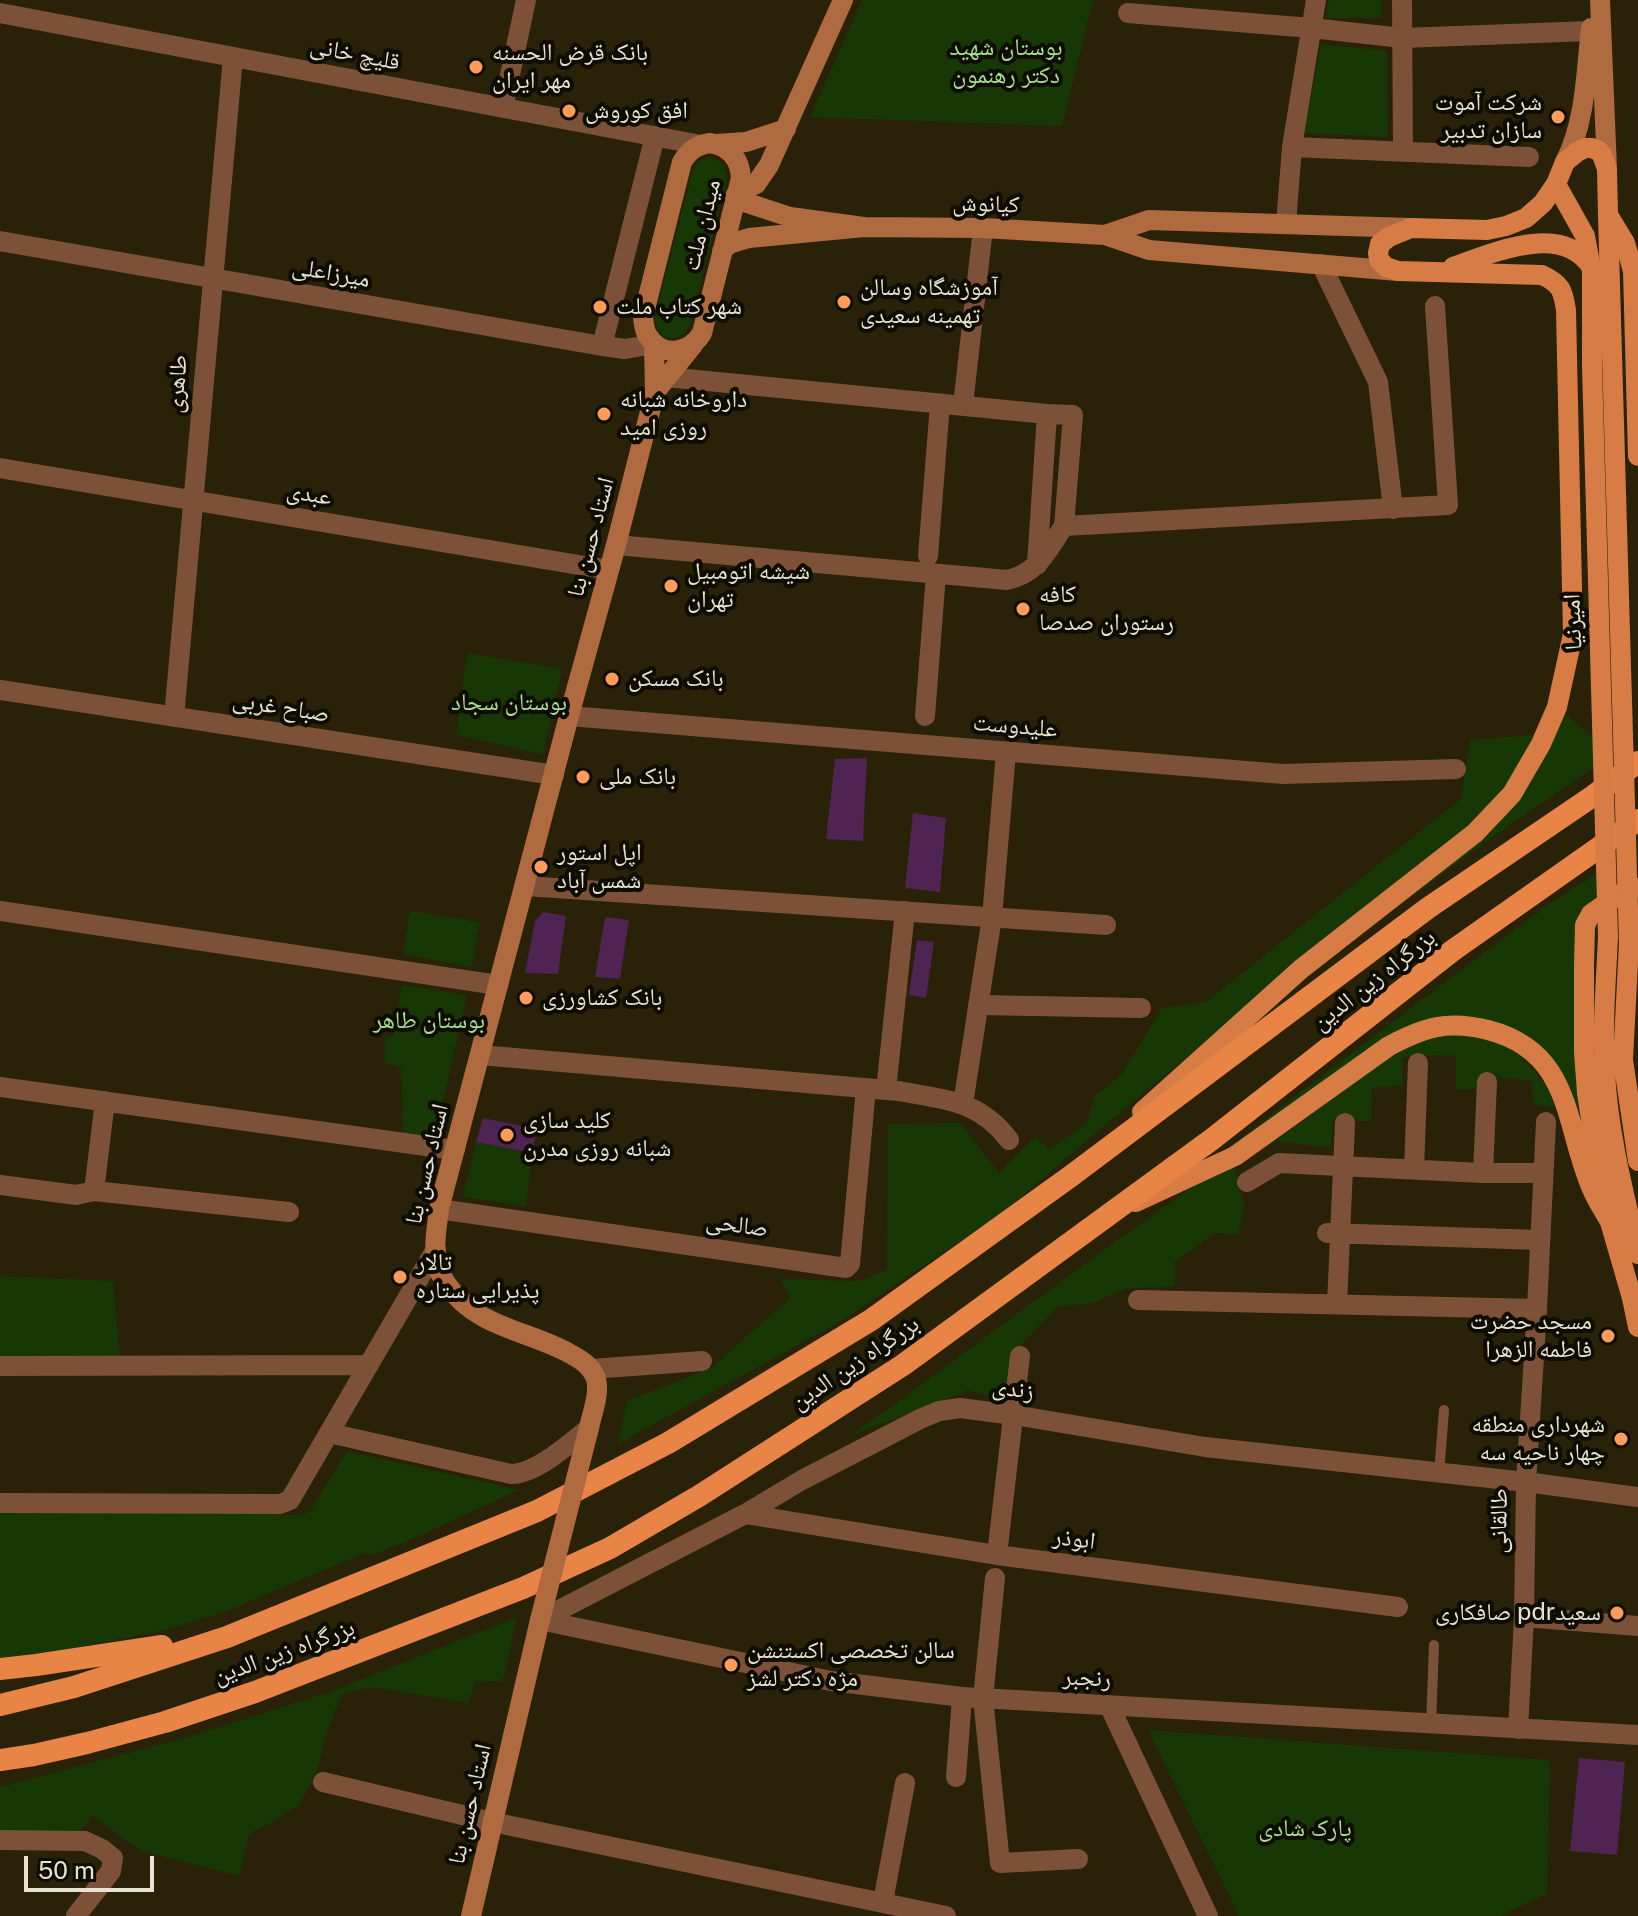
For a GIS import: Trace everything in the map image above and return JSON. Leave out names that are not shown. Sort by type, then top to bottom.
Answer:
[{"type":"highway","name":"بزرگراه زین الدین","points":[[0,1705],[74,1687],[227,1637],[537,1511],[668,1443],[871,1320],[1071,1176],[1428,908],[1638,762]]},
{"type":"highway","name":"بزرگراه زین الدین","points":[[0,1763],[165,1722],[255,1692],[523,1588],[610,1548],[699,1496],[903,1365],[1211,1140],[1452,951],[1638,820]]},
{"type":"highway","points":[[0,1669],[227,1637]]},
{"type":"main road","points":[[735,196],[756,184],[769,165],[843,0]]},
{"type":"main road","name":"امیرنیا","points":[[1597,0],[1590,31],[1583,103],[1572,149],[1556,184],[1585,236],[1592,268],[1608,937],[1605,1071],[1608,1111],[1638,1254]]},
{"type":"main road","name":"امیرنیا","points":[[1597,0],[1607,169],[1629,943],[1623,1060],[1638,1161]]},
{"type":"main road","points":[[705,144],[746,142],[786,129]]},
{"type":"main road","name":"میدان ملت","points":[[705,144],[726,148],[738,161],[741,178],[702,333],[660,384],[654,344],[646,334],[643,317],[682,162],[686,155],[705,144]]},
{"type":"main road","points":[[1565,162],[1577,152],[1592,148],[1602,155],[1607,169]]},
{"type":"main road","points":[[1105,235],[1149,220],[1487,230],[1526,218],[1543,203],[1556,184]]},
{"type":"main road","name":"کیانوش","points":[[735,196],[790,217],[864,227]]},
{"type":"main road","points":[[1608,215],[1625,243],[1633,271],[1638,456]]},
{"type":"main road","name":"کیانوش","points":[[722,251],[729,244],[749,238],[864,227],[983,228],[1105,235]]},
{"type":"main road","points":[[1398,271],[1386,267],[1379,260],[1380,244],[1411,228]]},
{"type":"main road","points":[[1071,1176],[1301,969],[1475,833],[1512,794],[1541,744],[1557,707],[1573,634],[1566,310],[1564,294],[1557,282],[1542,275],[1398,271],[1149,250],[1105,235]]},
{"type":"main road","points":[[1437,272],[1507,248],[1544,244],[1560,245],[1576,251],[1592,268]]},
{"type":"main road","points":[[654,344],[674,351],[683,350],[694,343]]},
{"type":"main road","name":"استاد حسن بنا","points":[[471,1916],[540,1620],[589,1428],[597,1383],[591,1369],[583,1361],[555,1346],[498,1325],[462,1303],[438,1268],[439,1209],[660,384]]},
{"type":"main road","points":[[1638,888],[1600,906],[1585,925],[1584,1052],[1587,1093],[1610,1222],[1638,1327]]},
{"type":"main road","points":[[1103,1217],[1235,1156],[1389,1046],[1412,1034],[1446,1025],[1475,1027],[1506,1035],[1527,1047],[1543,1062],[1567,1105],[1592,1189],[1610,1222]]},
{"type":"street","points":[[503,108],[526,0]]},
{"type":"street","points":[[1286,224],[1292,147],[1316,0]]},
{"type":"street","points":[[1402,0],[1403,152]]},
{"type":"street","name":"قلیچ خانی","points":[[0,13],[705,144]]},
{"type":"street","points":[[1128,13],[1403,38],[1590,31]]},
{"type":"street","name":"طاهری","points":[[174,717],[233,57]]},
{"type":"street","points":[[602,346],[655,136]]},
{"type":"street","points":[[1292,147],[1529,157]]},
{"type":"street","points":[[963,405],[983,228]]},
{"type":"street","name":"میرزاعلی","points":[[0,241],[602,346],[625,349],[654,344]]},
{"type":"street","points":[[1321,264],[1378,382],[1393,509]]},
{"type":"street","points":[[1064,526],[1448,505],[1435,306]]},
{"type":"street","points":[[616,545],[932,565],[1007,580],[1030,572],[1064,526],[1073,415],[660,384]]},
{"type":"street","points":[[925,716],[940,404]]},
{"type":"street","points":[[1036,565],[1047,414]]},
{"type":"street","name":"عبدی","points":[[0,468],[609,570]]},
{"type":"street","name":"صباح غربی","points":[[0,690],[554,775]]},
{"type":"street","name":"علیدوست","points":[[569,716],[1283,774],[1456,769]]},
{"type":"street","points":[[963,1104],[992,917],[1006,752]]},
{"type":"street","points":[[525,886],[1106,925]]},
{"type":"street","points":[[0,911],[498,985]]},
{"type":"street","points":[[876,1089],[905,911]]},
{"type":"street","points":[[978,1005],[1141,1008]]},
{"type":"street","points":[[480,1055],[876,1089],[963,1104],[998,1125],[1009,1140]]},
{"type":"street","points":[[1414,1169],[1418,1063]]},
{"type":"street","points":[[1483,1173],[1487,1082]]},
{"type":"street","points":[[0,1087],[455,1150]]},
{"type":"street","name":"صالحی","points":[[439,1209],[846,1268],[850,1264],[876,1089]]},
{"type":"street","points":[[94,1191],[105,1101]]},
{"type":"street","name":"طالقانی","points":[[1518,1729],[1526,1482],[1546,1122]]},
{"type":"street","points":[[1337,1304],[1334,1234],[1345,1123]]},
{"type":"street","points":[[1247,1182],[1279,1163],[1543,1173]]},
{"type":"street","points":[[0,1185],[76,1195],[94,1191],[289,1212]]},
{"type":"street","points":[[1334,1234],[1540,1240]]},
{"type":"street","points":[[0,1503],[280,1504],[290,1500],[436,1249]]},
{"type":"street","points":[[1138,1300],[1537,1309]]},
{"type":"street","points":[[997,1555],[1020,1356]]},
{"type":"street","points":[[591,1369],[702,1361]]},
{"type":"street","points":[[0,1366],[369,1365]]},
{"type":"street","name":"زندی","points":[[540,1620],[745,1514],[802,1480],[939,1411],[960,1408],[1205,1447],[1638,1497]]},
{"type":"street","points":[[329,1433],[519,1474],[548,1458],[589,1428]]},
{"type":"street","name":"ابوذر","points":[[745,1514],[997,1555],[1398,1607]]},
{"type":"street","points":[[995,1578],[983,1698],[1000,1863],[1078,1859]]},
{"type":"street","points":[[1524,1617],[1638,1626]]},
{"type":"street","name":"رنجبر","points":[[540,1620],[831,1681],[962,1697],[1638,1735]]},
{"type":"street","points":[[956,1777],[962,1697]]},
{"type":"street","points":[[1109,1705],[1208,1916]]},
{"type":"street","points":[[323,1782],[492,1822],[946,1916]]},
{"type":"street","points":[[883,1902],[905,1783]]},
{"type":"street","points":[[0,1840],[85,1841],[113,1858],[111,1871],[76,1916]]},
{"type":"lane","points":[[1439,1474],[1444,1410]]},
{"type":"lane","points":[[1431,1724],[1434,1645]]},
{"type":"green space","name":"بوستان شهید دکتر رهنمون","points":[[862,0],[1093,0],[1062,126],[810,117]]},
{"type":"green space","points":[[1329,0],[1382,0],[1382,18],[1326,18]]},
{"type":"green space","points":[[1321,44],[1387,51],[1388,137],[1304,133]]},
{"type":"green space","points":[[706,158],[722,163],[727,180],[690,324],[680,336],[668,338],[659,331],[655,316],[693,168]]},
{"type":"green space","name":"بوستان سجاد","points":[[467,653],[562,669],[543,754],[456,735]]},
{"type":"green space","points":[[1563,712],[1595,739],[1596,766],[1473,852],[1273,1001],[1474,844]]},
{"type":"green space","points":[[1535,735],[1515,776],[1493,805],[1470,826],[1137,1098],[1002,1213],[838,1323],[618,1444],[627,1401],[711,1368],[790,1298],[780,1279],[860,1281],[887,1270],[888,1124],[960,1123],[999,1173],[1035,1137],[1049,1149],[1087,1123],[1094,1097],[1122,1074],[1162,1008],[1206,1002],[1461,799],[1470,740]]},
{"type":"green space","points":[[1598,872],[1598,896],[1581,910],[1576,923],[1590,1146],[1540,1047],[1528,1036],[1485,1020],[1441,1017],[1225,1151],[1543,908]]},
{"type":"green space","points":[[410,911],[480,922],[472,967],[403,954]]},
{"type":"green space","name":"بوستان طاهر","points":[[402,985],[467,995],[434,1140],[403,1133],[401,1068],[385,1062],[385,1037],[394,1035]]},
{"type":"green space","points":[[1464,1033],[1497,1041],[1518,1054],[1547,1085],[1555,1107],[1534,1105],[1531,1081],[1489,1076],[1477,1089],[1456,1089],[1456,1056],[1425,1055],[1402,1058],[1403,1085],[1372,1088],[1371,1122],[1333,1118],[1331,1148],[1275,1141],[1396,1052],[1439,1034]]},
{"type":"green space","points":[[476,1142],[532,1153],[526,1206],[463,1197]]},
{"type":"green space","points":[[1234,1166],[1244,1204],[1238,1235],[1214,1233],[1175,1262],[1175,1287],[1127,1288],[1093,1303],[1057,1307],[1015,1351],[1012,1399],[968,1391],[849,1436],[1193,1187]]},
{"type":"green space","points":[[0,1276],[113,1281],[120,1358],[0,1356]]},
{"type":"green space","points":[[347,1451],[519,1490],[421,1535],[370,1556],[367,1552],[227,1611],[161,1631],[69,1649],[0,1658],[0,1509],[194,1508],[301,1516],[311,1510]]},
{"type":"green space","points":[[517,1617],[503,1681],[475,1682],[468,1703],[373,1687],[342,1694],[325,1736],[317,1771],[298,1806],[249,1835],[239,1876],[141,1851],[93,1816],[78,1832],[0,1834],[0,1787],[195,1735],[330,1692]]},
{"type":"green space","name":"پارک شادی","points":[[1148,1730],[1550,1760],[1547,1894],[1500,1916],[1239,1916]]},
{"type":"building","points":[[867,758],[863,841],[826,839],[835,759]]},
{"type":"building","points":[[913,813],[946,818],[940,892],[905,888]]},
{"type":"building","points":[[543,912],[566,916],[558,974],[525,973],[535,921]]},
{"type":"building","points":[[605,917],[629,920],[620,979],[595,977]]},
{"type":"building","points":[[917,940],[934,942],[926,998],[909,995]]},
{"type":"building","name":"کلید سازی شبانه روزی مدرن","points":[[483,1118],[537,1129],[532,1153],[476,1142]]},
{"type":"building","points":[[1579,1758],[1625,1762],[1617,1855],[1570,1851]]},
{"type":"place","name":"بانک قرض الحسنه مهر ایران","points":[[476,67]]},
{"type":"place","name":"افق کوروش","points":[[569,111]]},
{"type":"place","name":"شرکت آموت سازان تدبیر","points":[[1558,117]]},
{"type":"place","name":"آموزشگاه وسالن تهمینه سعیدی","points":[[844,302]]},
{"type":"place","name":"شهر کتاب ملت","points":[[600,307]]},
{"type":"place","name":"داروخانه شبانه روزی امید","points":[[604,414]]},
{"type":"place","name":"شیشه اتومبیل تهران","points":[[671,586]]},
{"type":"place","name":"کافه رستوران صدصا","points":[[1023,609]]},
{"type":"place","name":"بانک مسکن","points":[[612,679]]},
{"type":"place","name":"بانک ملی","points":[[583,777]]},
{"type":"place","name":"اپل استور شمس آباد","points":[[541,867]]},
{"type":"place","name":"بانک کشاورزی","points":[[526,998]]},
{"type":"place","name":"کلید سازی شبانه روزی مدرن","points":[[507,1135]]},
{"type":"place","name":"تالار پذیرایی ستاره","points":[[400,1277]]},
{"type":"place","name":"مسجد حضرت فاطمه الزهرا","points":[[1608,1336]]},
{"type":"place","name":"شهرداری منطقه چهار ناحیه سه","points":[[1621,1439]]},
{"type":"place","name":"صافکاری pdrسعید","points":[[1617,1613]]},
{"type":"place","name":"سالن تخصصی اکستنشن مژه دکتر لشز","points":[[731,1665]]}]
